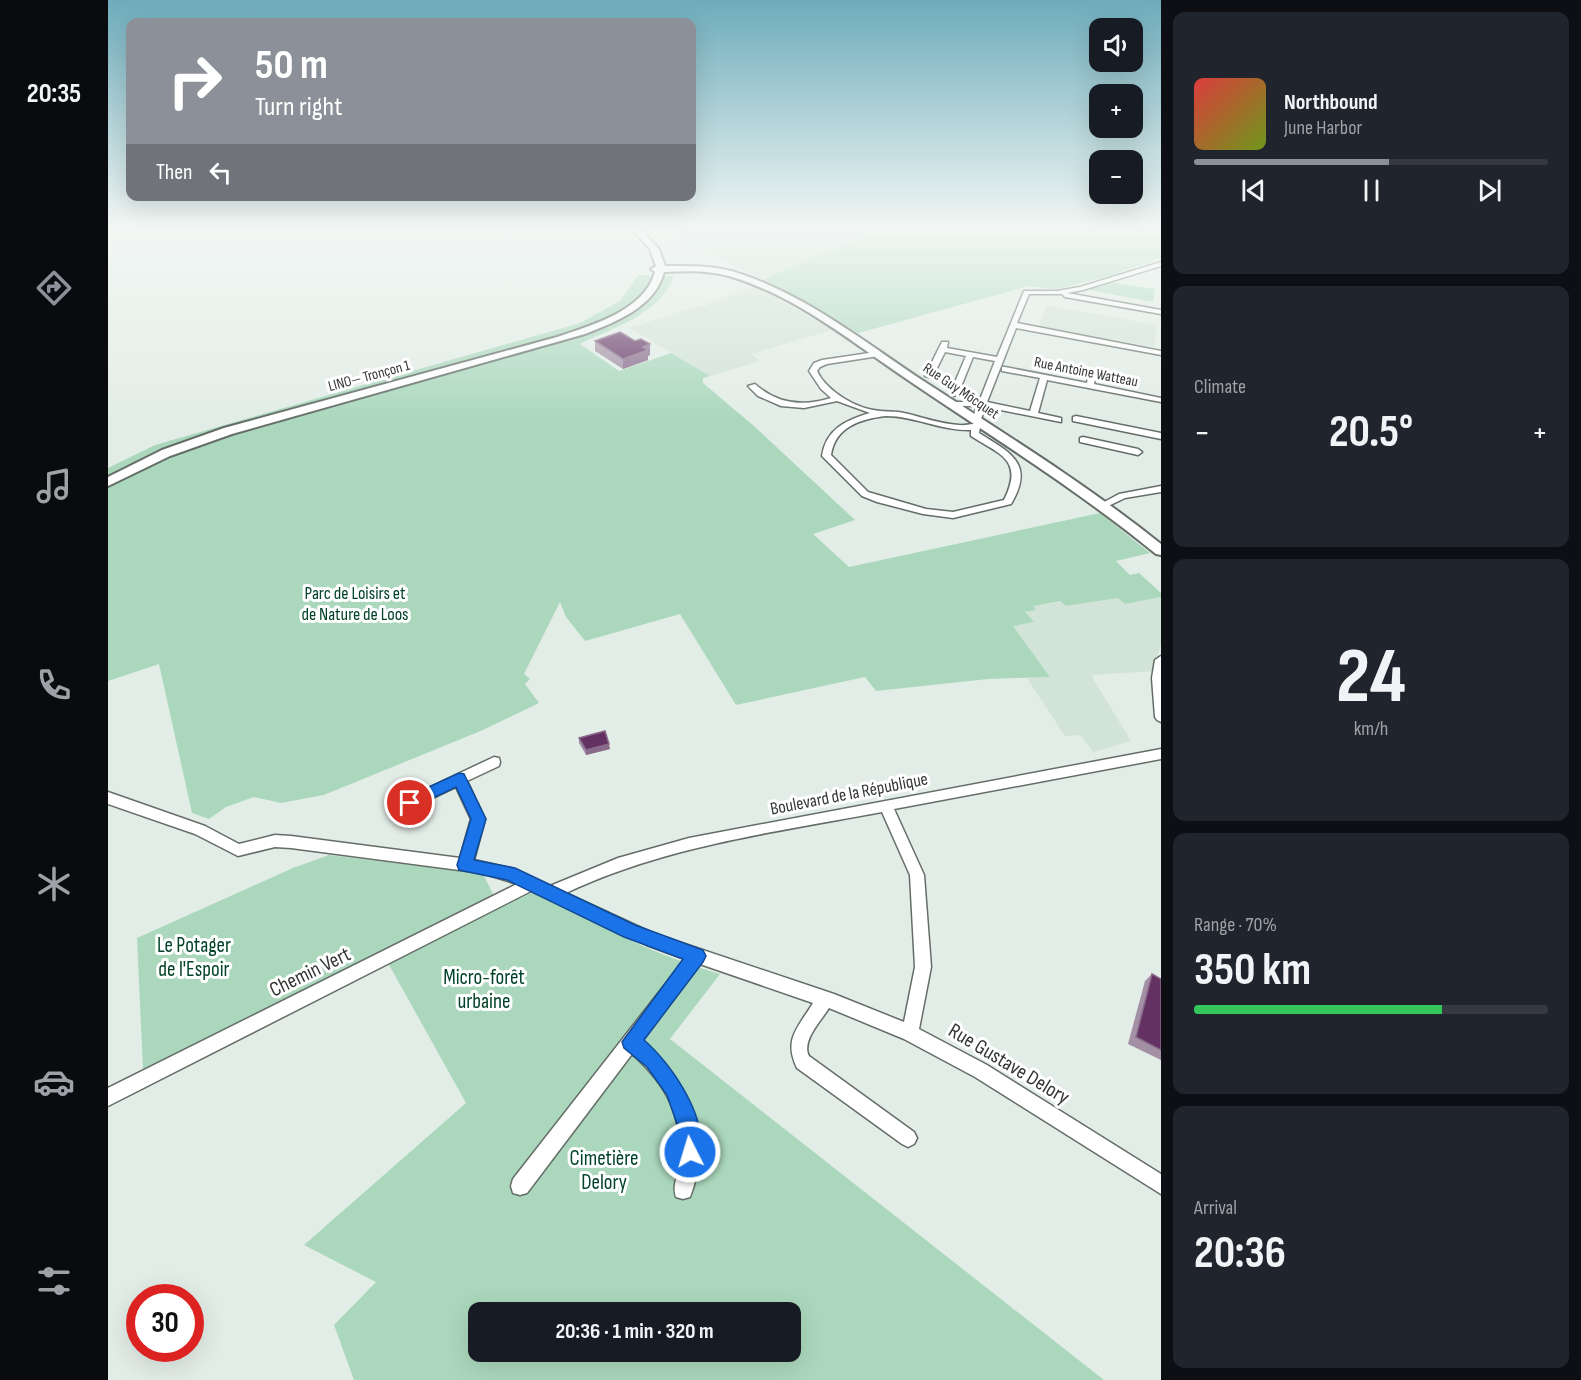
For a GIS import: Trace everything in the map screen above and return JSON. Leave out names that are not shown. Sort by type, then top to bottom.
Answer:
[{"type":"main road","name":"LINO— Tronçon 1","points":[[108,482],[166,453],[228,431],[574,335],[611,320],[650,292]]},
{"type":"main road","name":"Rue Guy Môcquet","points":[[776,292],[953,399],[978,425],[1102,506],[1161,551]]},
{"type":"street","points":[[879,413],[841,427],[825,453],[826,459],[858,488],[874,498],[936,515],[953,515],[1003,505],[1010,500],[1018,468],[1011,459],[974,434],[1027,292]]},
{"type":"street","points":[[1055,292],[1161,312]]},
{"type":"street","points":[[1014,325],[1160,352],[1161,340]]},
{"type":"street","points":[[929,376],[944,346],[1000,360]]},
{"type":"street","points":[[876,354],[825,362],[815,367],[814,373],[820,385],[838,398],[856,406],[879,413],[892,413],[960,428],[978,425]]},
{"type":"street","points":[[971,354],[953,399],[1058,420]]},
{"type":"street","name":"Rue Antoine Watteau","points":[[1005,369],[1161,400]]},
{"type":"street","points":[[1090,386],[1093,371]]},
{"type":"street","points":[[1033,415],[1044,377]]},
{"type":"street","points":[[752,386],[764,398],[782,404],[815,405],[838,398]]},
{"type":"street","points":[[1076,419],[1161,436]]},
{"type":"street","points":[[1106,446],[1109,426]]},
{"type":"street","points":[[1083,440],[1138,452]]},
{"type":"street","points":[[1102,506],[1122,496],[1161,489]]},
{"type":"street","points":[[1161,660],[1158,678],[1161,717]]},
{"type":"street","name":"Boulevard de la République","points":[[550,893],[604,869],[656,852],[720,837],[1160,756]]},
{"type":"street","points":[[410,803],[494,762]]},
{"type":"street","points":[[459,779],[478,819],[465,865]]},
{"type":"street","name":"Rue Gustave Delory","points":[[108,798],[200,830],[238,850],[281,841],[493,869],[524,880],[643,937],[825,999],[910,1033],[981,1071],[1161,1185]]},
{"type":"street","points":[[885,806],[917,875],[924,967],[910,1033]]},
{"type":"street","name":"Chemin Vert","points":[[108,1097],[524,880]]},
{"type":"street","points":[[520,1186],[697,956]]},
{"type":"street","points":[[825,999],[800,1039],[798,1052],[803,1062],[908,1138]]},
{"type":"street","points":[[631,1042],[661,1070],[674,1088],[684,1111],[690,1152],[683,1190]]},
{"type":"shaded area","points":[[738,292],[767,292],[832,330],[751,354],[760,361],[710,376],[630,328],[697,306],[708,306],[710,302]]},
{"type":"shaded area","points":[[789,292],[1006,292],[858,333]]},
{"type":"shaded area","points":[[1046,305],[1157,325],[1154,347],[1039,326]]},
{"type":"shaded area","points":[[1161,597],[1161,643],[1154,671],[1091,675],[1131,741],[1093,752],[1081,735],[1065,736],[1027,678],[1050,677],[1012,626],[1033,622],[1025,612],[1035,610],[1032,606],[1061,601],[1066,606],[1118,598],[1125,604]]},
{"type":"green space","name":"Parc de Loisirs et de Nature de Loos","points":[[626,292],[665,292],[634,319],[580,344],[619,371],[671,353],[710,376],[703,378],[703,383],[754,426],[855,520],[813,534],[849,567],[1100,513],[1150,553],[1116,561],[1130,575],[1139,573],[1161,593],[1161,597],[1125,604],[1118,598],[1066,606],[1060,601],[1033,606],[1036,610],[1025,612],[1034,622],[1013,626],[1050,677],[988,679],[876,691],[865,677],[736,705],[680,614],[585,641],[566,617],[560,602],[524,674],[530,679],[525,684],[539,703],[483,730],[324,795],[281,803],[254,797],[226,807],[209,819],[192,813],[159,664],[108,681],[108,468],[155,445],[580,323],[620,301]]},
{"type":"green space","points":[[787,292],[1006,292],[858,333]]},
{"type":"green space","points":[[1101,292],[1154,292],[1153,302]]},
{"type":"green space","name":"Le Potager de l'Espoir","points":[[329,855],[483,874],[496,900],[143,1069],[137,938],[293,868]]},
{"type":"green space","name":"Cimetière Delory","points":[[531,893],[544,897],[652,950],[720,974],[670,1039],[1104,1380],[354,1380],[334,1325],[376,1282],[304,1245],[466,1103],[388,963]]},
{"type":"building","points":[[620,332],[635,341],[641,339],[650,344],[643,347],[648,350],[623,359],[595,341]]},
{"type":"building","points":[[605,731],[609,744],[586,750],[579,738]]},
{"type":"building","points":[[1152,974],[1161,979],[1161,1050],[1136,1037]]},
{"type":"route","points":[[410,803],[459,779],[476,809],[478,819],[465,865],[510,874],[630,931],[697,956],[631,1042],[654,1061],[674,1088],[684,1111],[690,1152]]},
{"type":"park label","name":"Micro-forêt urbaine","points":[[484,989]]}]
